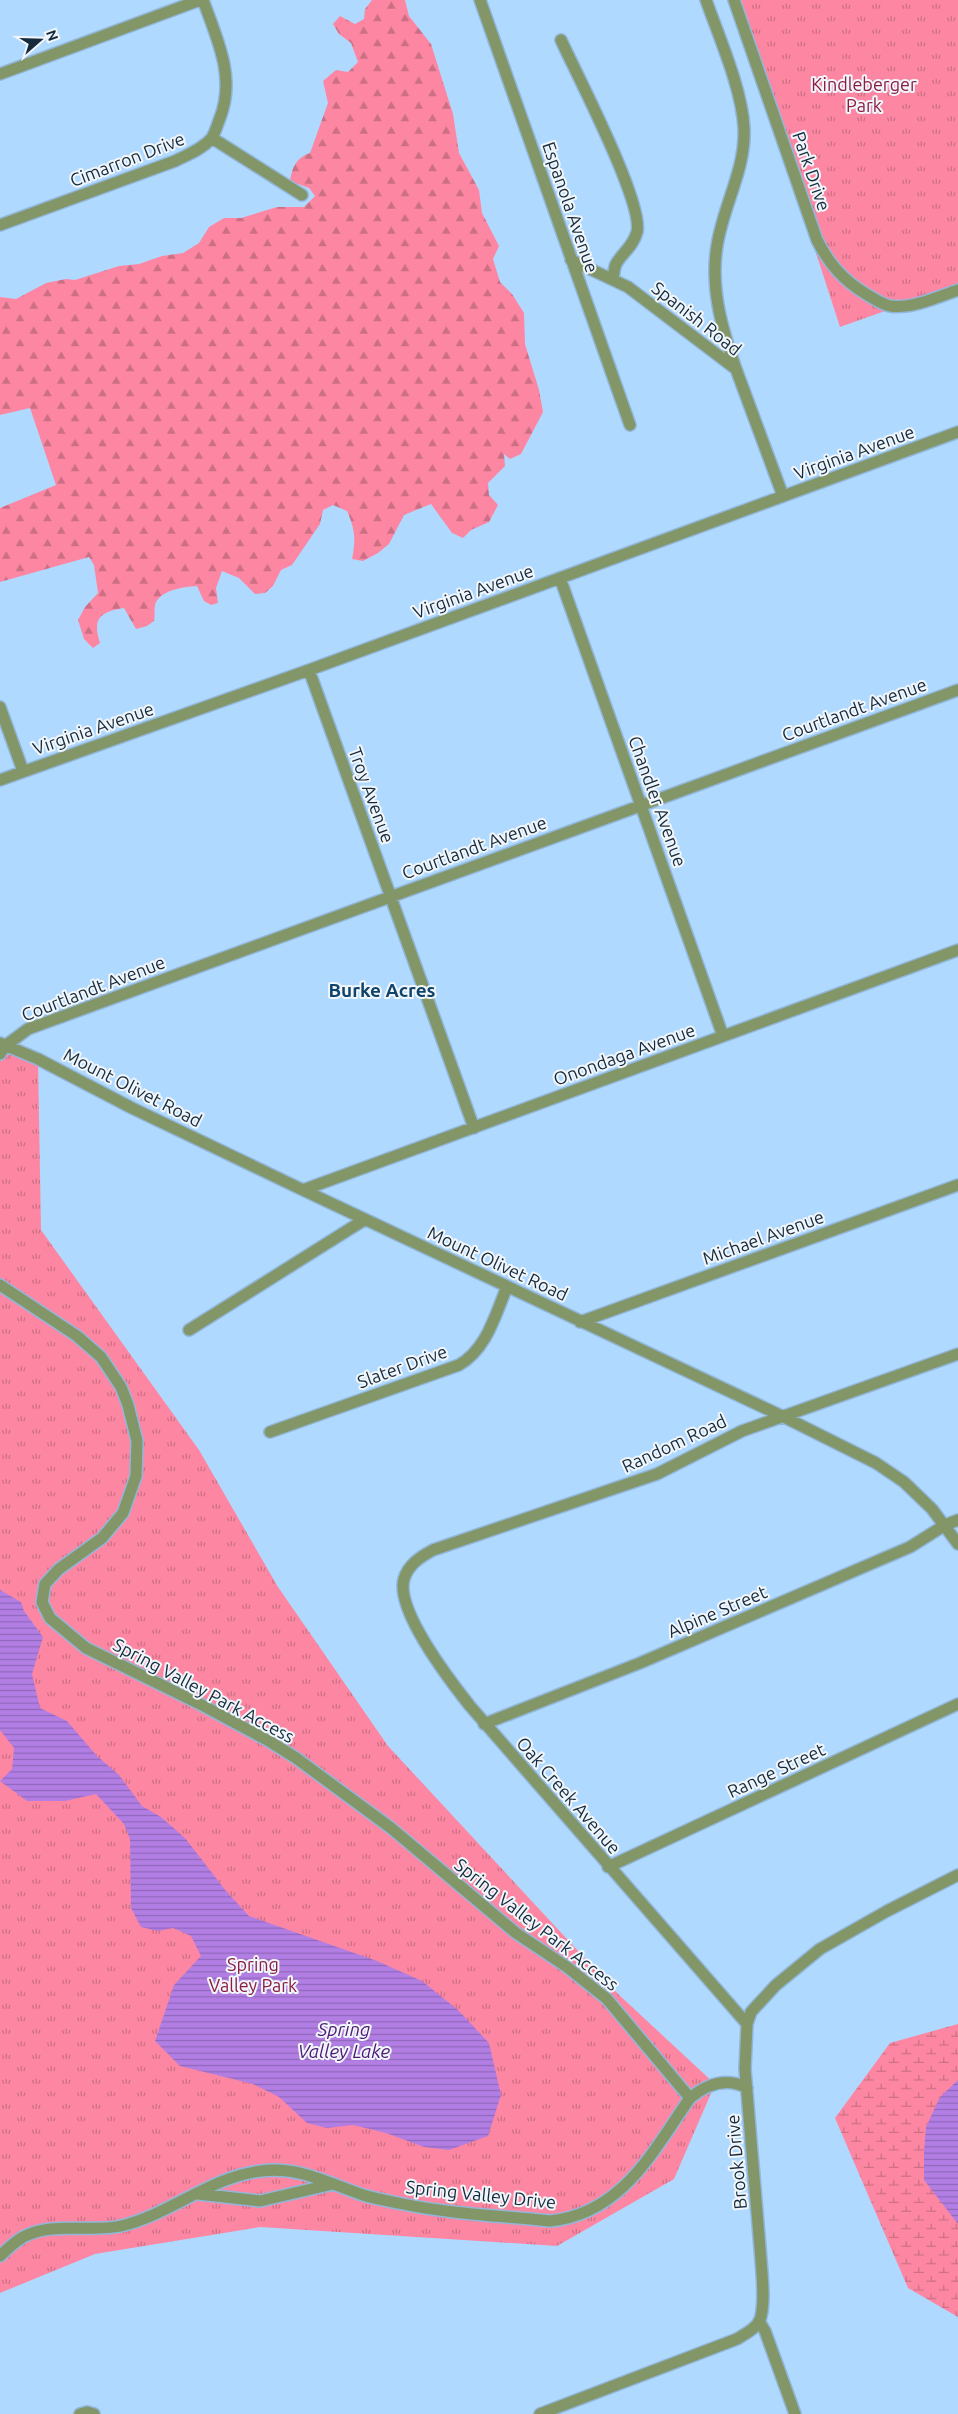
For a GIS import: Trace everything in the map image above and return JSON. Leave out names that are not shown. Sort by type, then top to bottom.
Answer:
[{"type":"street","points":[[0,74],[201,0],[223,55],[226,72],[227,90],[224,109],[212,138],[302,195]]},
{"type":"street","name":"Espanola Avenue","points":[[480,0],[630,425]]},
{"type":"street","points":[[706,0],[736,88],[744,127],[741,164],[717,245],[716,263],[718,310],[736,369]]},
{"type":"street","name":"Park Drive","points":[[734,0],[817,240],[825,256],[843,278],[878,301],[890,306],[910,305],[958,290]]},
{"type":"street","points":[[561,40],[624,175],[633,205],[638,231],[629,250],[616,263],[613,279]]},
{"type":"street","name":"Cimarron Drive","points":[[0,225],[175,161],[200,149],[212,138]]},
{"type":"street","name":"Spanish Road","points":[[571,260],[613,279],[658,309],[736,369],[783,496]]},
{"type":"street","name":"Virginia Avenue","points":[[0,780],[309,670],[958,432]]},
{"type":"street","name":"Chandler Avenue","points":[[560,578],[723,1036]]},
{"type":"street","name":"Troy Avenue","points":[[309,670],[474,1128]]},
{"type":"street","name":"Courtlandt Avenue","points":[[2,1048],[28,1030],[390,896],[958,690]]},
{"type":"street","points":[[0,707],[23,771]]},
{"type":"street","name":"Onondaga Avenue","points":[[303,1190],[958,950]]},
{"type":"street","name":"Mount Olivet Road","points":[[2,1048],[38,1059],[132,1108],[364,1220],[784,1417],[890,1472],[932,1509],[958,1544]]},
{"type":"street","name":"Michael Avenue","points":[[580,1322],[958,1185]]},
{"type":"street","points":[[189,1330],[364,1220]]},
{"type":"street","name":"Spring Valley Park Access","points":[[0,1285],[77,1336],[101,1357],[121,1387],[128,1405],[137,1441],[136,1476],[123,1513],[102,1538],[59,1569],[45,1584],[42,1602],[50,1618],[86,1648],[200,1704],[296,1758],[391,1828],[516,1933],[567,1967],[607,1999],[690,2098]]},
{"type":"street","name":"Slater Drive","points":[[270,1432],[459,1365],[469,1359],[484,1340],[507,1287]]},
{"type":"street","name":"Random Road","points":[[408,1569],[422,1556],[433,1550],[657,1474],[742,1431],[958,1354]]},
{"type":"street","name":"Alpine Street","points":[[484,1724],[640,1663],[910,1547],[958,1520]]},
{"type":"street","name":"Oak Creek Avenue","points":[[408,1569],[402,1589],[405,1601],[416,1626],[452,1683],[484,1724],[747,2024]]},
{"type":"street","name":"Range Street","points":[[608,1867],[958,1704]]},
{"type":"street","name":"Brook Drive","points":[[759,2321],[762,2288],[761,2260],[745,2057],[747,2024],[751,2012],[776,1985],[820,1949],[887,1911],[958,1875]]},
{"type":"street","name":"Spring Valley Drive","points":[[0,2256],[16,2241],[36,2232],[49,2229],[120,2226],[163,2210],[198,2194],[219,2181],[263,2170],[286,2170],[310,2174],[364,2195],[439,2210],[550,2222],[567,2220],[598,2207],[628,2183],[690,2098],[715,2084],[730,2082],[747,2088]]},
{"type":"street","points":[[198,2194],[260,2201],[333,2184]]},
{"type":"street","points":[[540,2414],[737,2339],[748,2333],[759,2321],[765,2331],[795,2414]]},
{"type":"green space","points":[[372,0],[405,0],[409,16],[431,44],[453,114],[459,153],[479,190],[482,213],[499,246],[493,259],[500,282],[512,294],[524,313],[525,344],[539,390],[543,412],[521,454],[510,459],[504,454],[505,466],[488,483],[489,495],[498,505],[489,522],[471,530],[463,538],[452,533],[431,504],[404,515],[389,544],[378,553],[363,561],[352,559],[354,535],[350,517],[347,511],[333,505],[323,510],[320,524],[292,565],[281,570],[273,586],[265,593],[255,594],[239,578],[222,571],[216,588],[218,603],[211,605],[204,601],[197,586],[173,590],[157,600],[154,621],[147,626],[136,629],[124,608],[109,612],[104,614],[98,622],[97,628],[100,643],[93,648],[84,639],[78,620],[85,607],[98,593],[94,565],[89,557],[0,582],[0,508],[56,485],[30,408],[0,415],[0,297],[16,299],[46,283],[66,279],[75,280],[119,266],[139,264],[162,256],[183,253],[199,243],[209,227],[224,218],[241,218],[277,207],[304,207],[315,196],[309,188],[290,181],[292,171],[298,160],[310,153],[328,103],[323,81],[336,70],[348,72],[358,62],[351,43],[339,34],[333,24],[340,16],[355,24],[364,19],[365,9]]},
{"type":"green space","name":"Kindleberger Park","points":[[734,0],[958,0],[958,285],[840,327]]},
{"type":"green space","name":"Spring Valley Park","points":[[0,1041],[38,1059],[41,1230],[199,1450],[278,1587],[388,1746],[618,1994],[715,2084],[674,2179],[557,2246],[260,2227],[95,2254],[0,2293]]},
{"type":"green space","points":[[958,2024],[958,2317],[908,2288],[835,2118],[890,2043]]},
{"type":"water","name":"Spring Valley Lake","points":[[0,1590],[21,1602],[24,1611],[43,1637],[32,1674],[40,1708],[67,1721],[97,1756],[119,1775],[142,1806],[161,1817],[185,1838],[226,1891],[249,1916],[377,1961],[422,1981],[458,2010],[489,2043],[501,2095],[488,2136],[449,2150],[424,2147],[386,2133],[353,2125],[327,2128],[307,2123],[279,2097],[253,2084],[180,2066],[155,2041],[174,1985],[201,1956],[191,1936],[173,1928],[158,1931],[141,1927],[131,1908],[130,1839],[124,1824],[96,1794],[65,1801],[27,1801],[0,1781],[12,1769],[14,1748],[0,1730]]},
{"type":"water","points":[[958,2080],[958,2224],[924,2180],[924,2152],[926,2127],[940,2097]]},
{"type":"district","name":"Burke Acres","points":[[382,990]]}]
